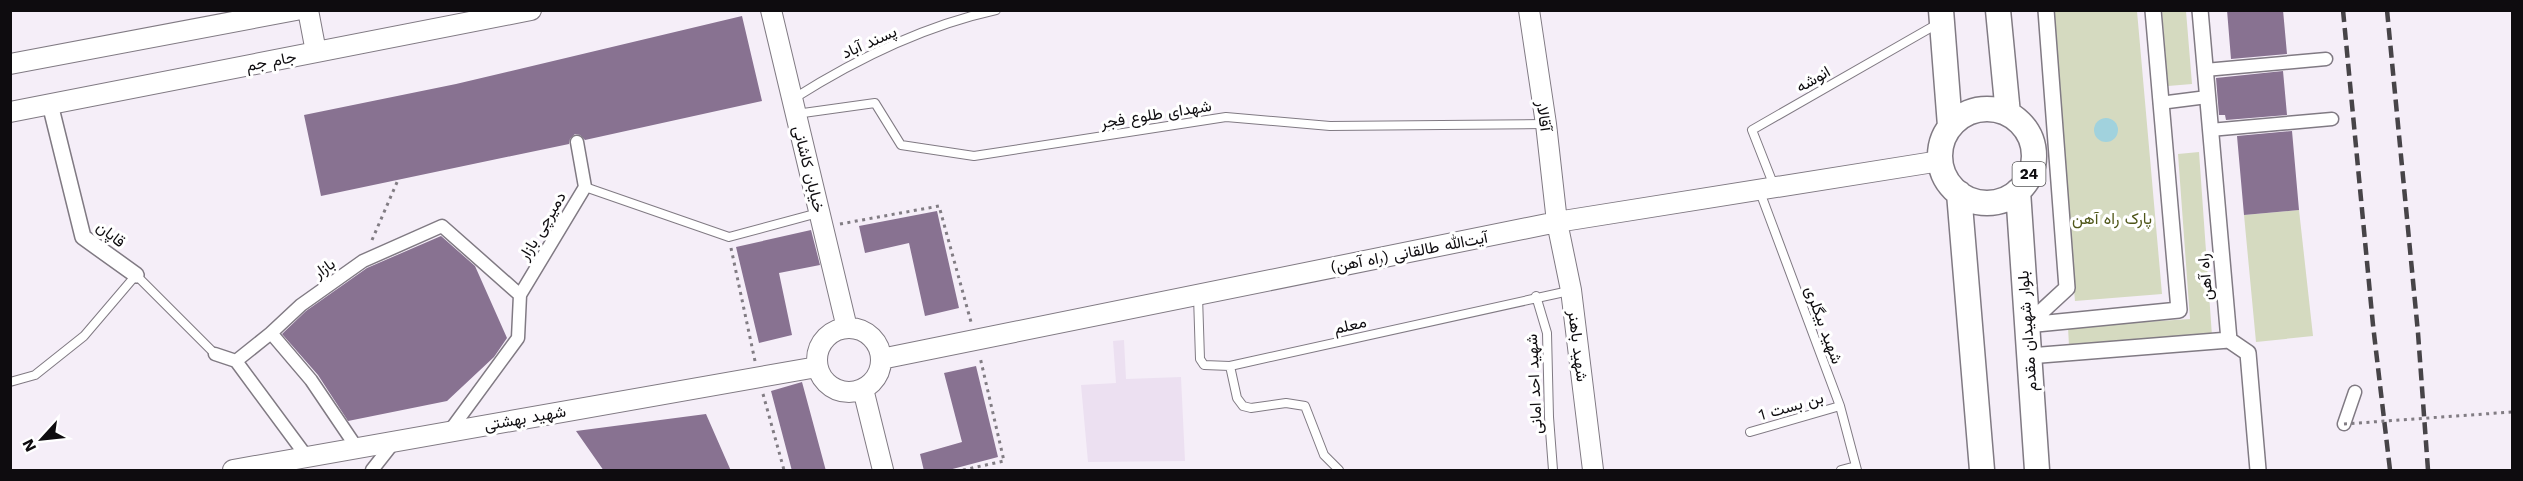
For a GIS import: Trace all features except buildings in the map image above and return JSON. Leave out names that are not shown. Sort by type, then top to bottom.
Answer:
[{"type":"main road","points":[[1950,126],[1965,114],[1984,109],[2008,114],[1998,10]]},
{"type":"main road","points":[[1942,16],[1950,126],[1940,149],[1940,161],[1950,185],[1959,193],[1982,471]]},
{"type":"main road","name":"24","points":[[1959,193],[1970,200],[1983,202],[2001,200],[2018,191],[2026,181],[2032,167],[2033,151],[2029,136],[2021,123],[2008,114]]},
{"type":"main road","name":"بلوار شهیدان مقدم","points":[[2018,191],[2037,471]]},
{"type":"street","points":[[10,64],[296,10]]},
{"type":"street","points":[[308,10],[316,52]]},
{"type":"street","name":"جام جم","points":[[10,112],[531,10]]},
{"type":"street","name":"خیابان کاشانی","points":[[771,10],[847,328]]},
{"type":"street","name":"آقالار","points":[[1529,10],[1546,124],[1557,222]]},
{"type":"street","points":[[2027,325],[2067,288],[2046,10]]},
{"type":"street","name":"راه آهن","points":[[2027,325],[2179,310],[2152,10]]},
{"type":"street","name":"راه آهن","points":[[2200,10],[2229,340]]},
{"type":"street","points":[[2205,70],[2326,59]]},
{"type":"street","points":[[2160,103],[2207,97]]},
{"type":"street","name":"قاپان","points":[[50,104],[82,237],[136,275]]},
{"type":"street","points":[[2210,130],[2332,119]]},
{"type":"street","points":[[577,142],[585,187]]},
{"type":"street","name":"(راه آهن) آیت‌الله طالقانی","points":[[881,359],[1557,222],[1940,161]]},
{"type":"street","name":"دمیرچی بازار","points":[[449,432],[518,339],[520,294],[585,187]]},
{"type":"street","name":"شهید باهنر","points":[[1557,222],[1571,290],[1593,471]]},
{"type":"street","name":"بازار","points":[[236,361],[301,305],[363,261],[441,226],[520,294]]},
{"type":"street","points":[[847,328],[858,329],[874,340],[881,359],[876,377],[863,389],[844,392],[834,389],[820,376],[816,355],[827,336],[836,330],[847,328]]},
{"type":"street","points":[[271,333],[311,380],[357,448]]},
{"type":"street","points":[[2029,356],[2229,340],[2248,353],[2258,471]]},
{"type":"street","points":[[216,354],[236,361],[307,457]]},
{"type":"street","name":"شهید بهشتی","points":[[233,471],[817,366]]},
{"type":"street","points":[[863,389],[883,471]]},
{"type":"street","points":[[2344,424],[2355,392]]},
{"type":"street","points":[[372,471],[394,442]]},
{"type":"lane","name":"پسند آباد","points":[[794,107],[842,68],[876,51],[964,17],[996,10]]},
{"type":"lane","name":"انوشه","points":[[1767,189],[1752,130],[1942,16]]},
{"type":"lane","name":"شهدای طلوع فجر","points":[[794,107],[875,103],[901,145],[974,156],[1226,117],[1330,126],[1546,124]]},
{"type":"lane","name":"دمیرچی بازار","points":[[585,187],[729,237]]},
{"type":"lane","name":"شهید بیگلری","points":[[1767,189],[1840,406],[1857,468]]},
{"type":"lane","points":[[729,237],[822,220]]},
{"type":"lane","name":"قاپان","points":[[136,275],[216,354]]},
{"type":"lane","points":[[10,382],[35,375],[84,336],[136,275]]},
{"type":"lane","name":"معلم","points":[[1198,295],[1200,359],[1204,365],[1230,366],[1571,290]]},
{"type":"lane","name":"شهید احد امانی","points":[[1536,296],[1547,333],[1553,471]]},
{"type":"lane","points":[[1230,366],[1237,398],[1243,406],[1251,408],[1287,403],[1305,406],[1324,455],[1339,471]]},
{"type":"lane","name":"بن بست 1","points":[[1750,432],[1840,406]]},
{"type":"lane","points":[[1841,471],[1857,468]]},
{"type":"path","points":[[363,261],[398,180]]},
{"type":"path","points":[[822,220],[939,206],[976,340],[1004,461],[963,471]]},
{"type":"path","points":[[729,237],[759,377],[784,471]]},
{"type":"path","points":[[2344,424],[2512,412]]},
{"type":"shaded area","points":[[1124,340],[1126,379],[1181,377],[1185,461],[1088,462],[1081,385],[1116,383],[1113,341]]},
{"type":"green space","name":"پارک راه آهن","points":[[2050,11],[2137,11],[2162,294],[2075,301]]},
{"type":"green space","points":[[2162,11],[2186,11],[2192,84],[2168,86]]},
{"type":"green space","points":[[2199,152],[2212,336],[2069,346],[2068,327],[2190,319],[2178,154]]},
{"type":"green space","points":[[2299,210],[2313,336],[2256,342],[2244,215]]},
{"type":"water","points":[[2106,118],[2115,121],[2118,130],[2115,139],[2106,142],[2097,139],[2094,130],[2097,121]]},
{"type":"railway","points":[[2343,10],[2373,325],[2390,470]]},
{"type":"railway","points":[[2387,10],[2418,333],[2428,470]]}]
